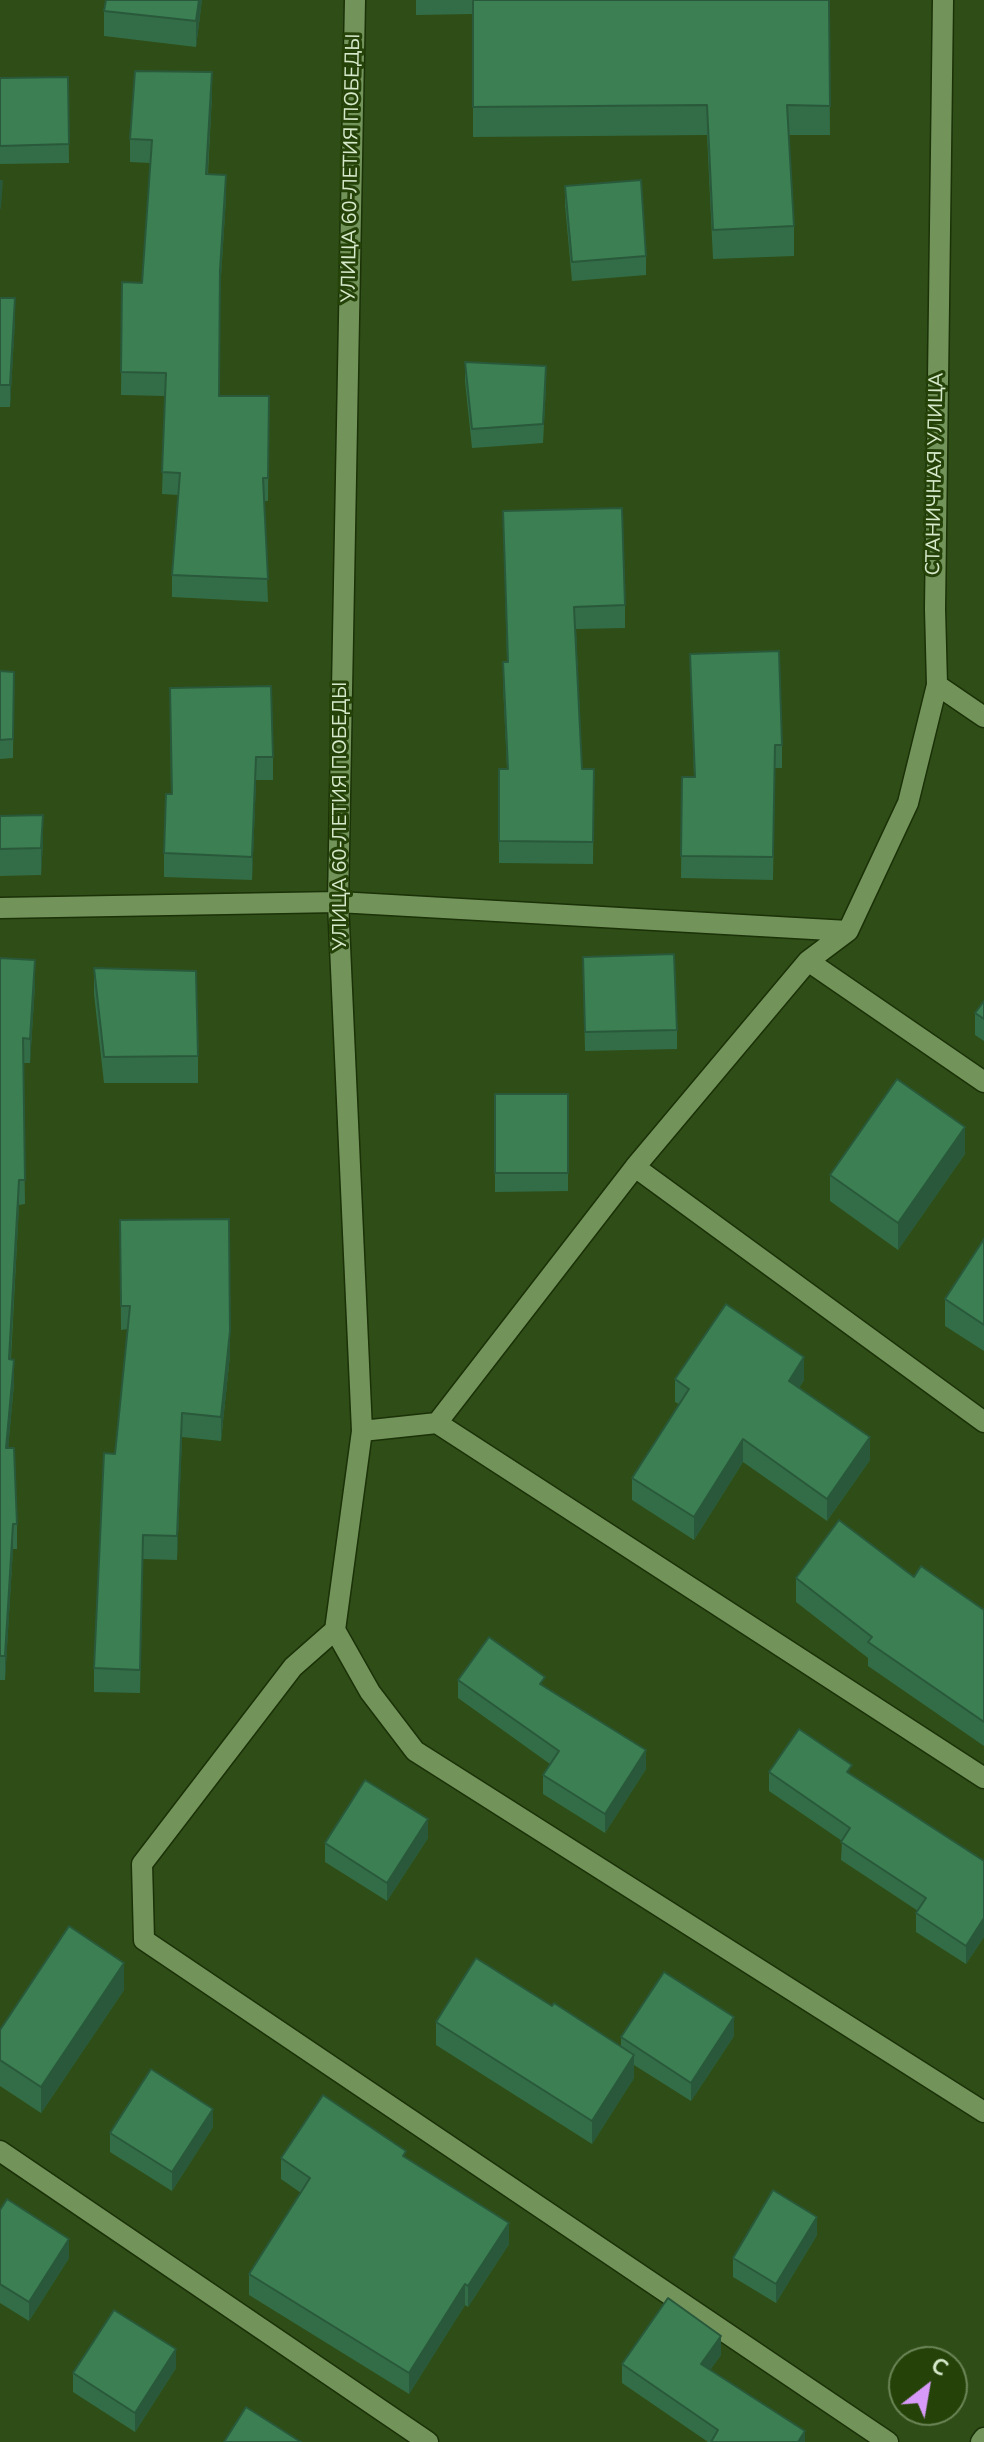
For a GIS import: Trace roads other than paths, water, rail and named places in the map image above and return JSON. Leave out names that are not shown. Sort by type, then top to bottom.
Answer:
[{"type":"street","name":"УЛИЦА 60-ЛЕТИЯ ПОБЕДЫ","points":[[335,1630],[362,1431],[338,902],[355,0]]},
{"type":"street","name":"СТАНИЧНАЯ УЛИЦА","points":[[848,931],[908,803],[937,685],[935,609],[943,0]]},
{"type":"street","points":[[937,685],[984,717]]},
{"type":"street","points":[[0,908],[338,902],[848,931]]},
{"type":"street","points":[[437,1423],[635,1167],[808,961],[848,931]]},
{"type":"street","points":[[808,961],[984,1082]]},
{"type":"street","points":[[635,1167],[984,1422]]},
{"type":"street","points":[[362,1431],[437,1423],[984,1778]]},
{"type":"street","points":[[888,2442],[144,1940],[142,1864],[293,1667],[335,1630],[370,1692],[415,1751],[984,2112]]},
{"type":"street","points":[[0,2151],[428,2442]]}]
